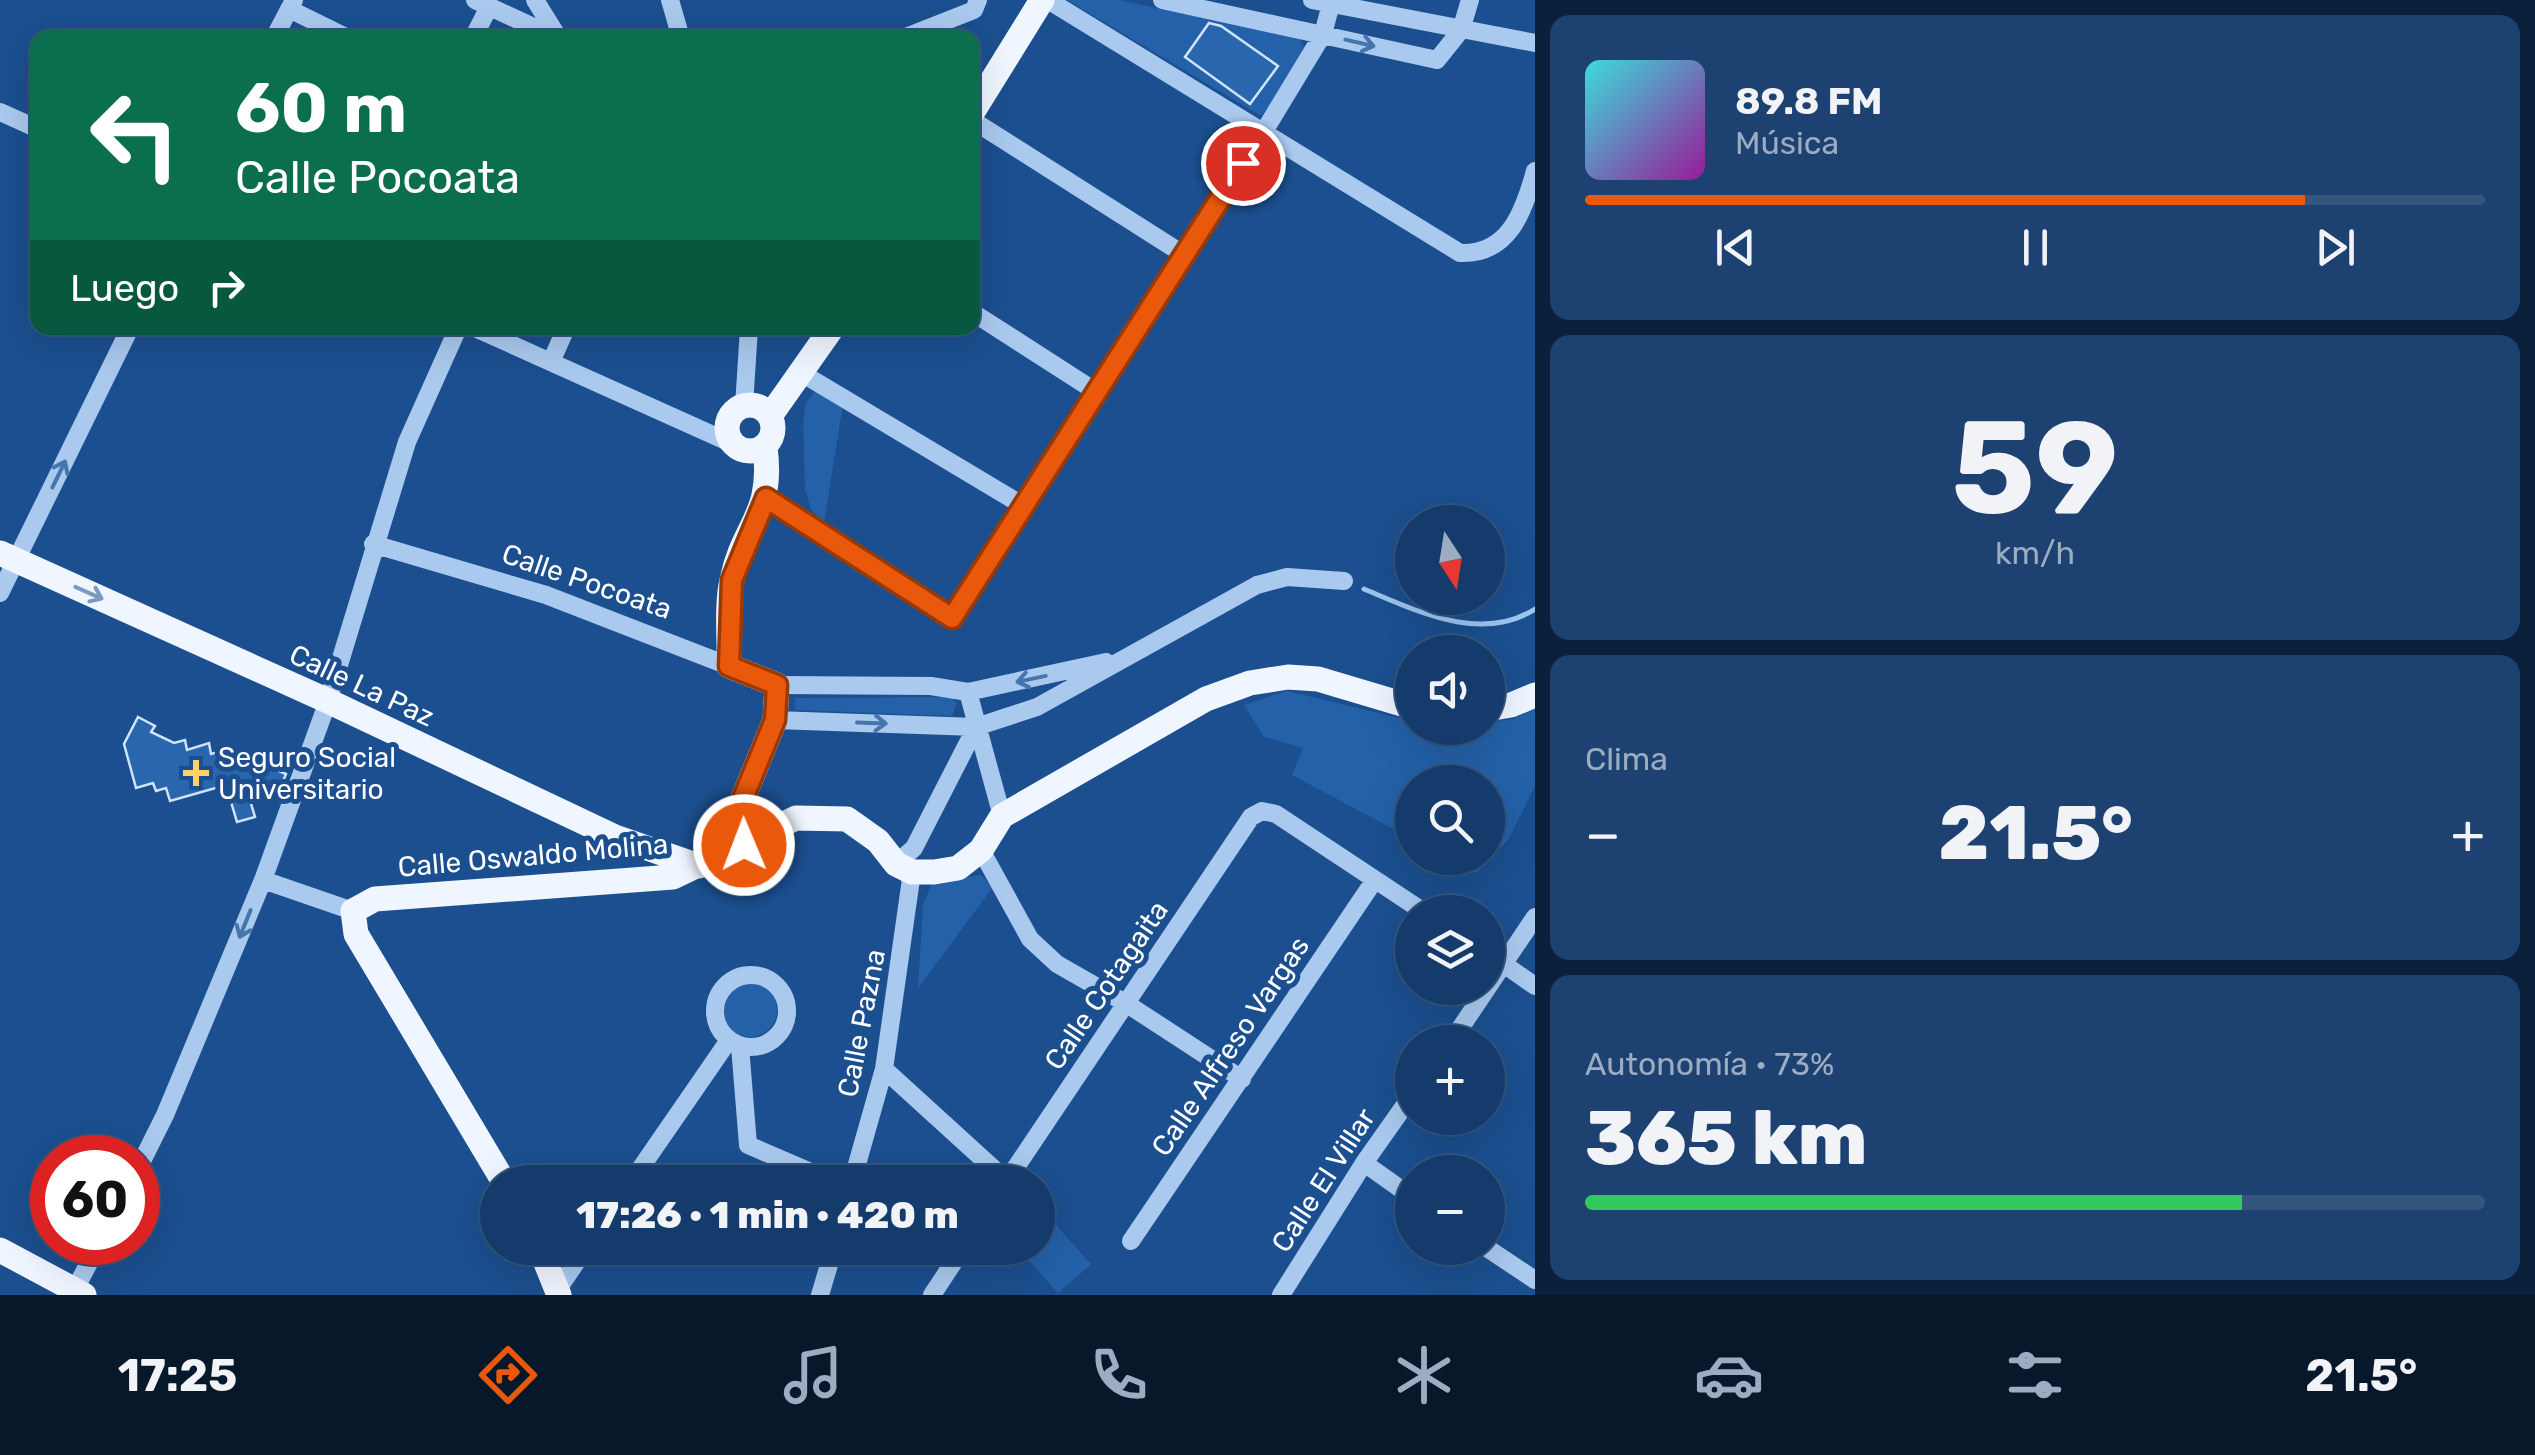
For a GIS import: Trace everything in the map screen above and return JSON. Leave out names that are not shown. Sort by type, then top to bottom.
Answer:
[{"type":"main road","points":[[980,103],[1045,0]]},
{"type":"main road","points":[[770,416],[827,335]]},
{"type":"main road","points":[[729,666],[732,580],[766,498],[769,480],[764,447],[773,430],[770,416],[759,407],[744,406],[728,422],[733,444],[746,451],[764,447]]},
{"type":"main road","name":"Calle La Paz","points":[[8,557],[328,701],[614,837],[699,866]]},
{"type":"main road","name":"Calle Pocoata","points":[[729,666],[777,685]]},
{"type":"main road","points":[[904,868],[958,868],[981,850],[1002,816],[1206,699],[1250,683],[1318,679],[1395,703]]},
{"type":"main road","points":[[744,845],[739,808],[775,720],[777,685]]},
{"type":"main road","points":[[1505,707],[1535,696]]},
{"type":"main road","name":"Calle Oswaldo Molina","points":[[353,911],[375,899],[673,877],[796,818],[847,819],[878,841],[904,868]]},
{"type":"main road","points":[[600,880],[616,862],[614,837]]},
{"type":"main road","points":[[353,911],[356,934],[494,1165]]},
{"type":"main road","points":[[0,1250],[77,1294]]},
{"type":"main road","points":[[546,1265],[557,1293]]},
{"type":"street","points":[[535,0],[553,30]]},
{"type":"street","points":[[670,0],[679,30]]},
{"type":"street","points":[[923,30],[974,10],[978,0]]},
{"type":"street","points":[[1045,0],[1460,253],[1492,248],[1511,230],[1524,211],[1535,171]]},
{"type":"street","points":[[1162,0],[1436,60],[1461,30],[1470,0]]},
{"type":"street","points":[[1312,0],[1535,43]]},
{"type":"street","points":[[278,30],[292,4],[335,30]]},
{"type":"street","points":[[474,30],[482,4],[540,30]]},
{"type":"street","points":[[766,498],[952,618],[1263,133],[1322,34],[1331,4]]},
{"type":"street","points":[[0,112],[30,126]]},
{"type":"street","points":[[980,121],[1183,254]]},
{"type":"street","points":[[980,317],[1098,393]]},
{"type":"street","points":[[0,593],[8,557],[126,335]]},
{"type":"street","points":[[155,1135],[262,880],[328,701],[373,544],[408,442],[455,335]]},
{"type":"street","points":[[491,335],[733,444]]},
{"type":"street","points":[[551,362],[563,335]]},
{"type":"street","points":[[744,406],[749,335]]},
{"type":"street","points":[[802,374],[1022,505]]},
{"type":"street","name":"Calle Pocoata","points":[[373,544],[546,595],[729,666]]},
{"type":"street","points":[[775,720],[976,727],[1037,708],[1257,585],[1288,577],[1344,581]]},
{"type":"street","points":[[777,685],[932,686],[968,692],[1126,658]]},
{"type":"street","points":[[968,692],[1002,816]]},
{"type":"street","points":[[904,868],[976,727]]},
{"type":"street","name":"Calle Cotagaita","points":[[1018,1165],[1251,817],[1262,811],[1276,814],[1374,881]]},
{"type":"street","points":[[981,850],[1030,939],[1057,964],[1242,1079]]},
{"type":"street","name":"Calle Pazna","points":[[857,1165],[884,1069],[904,868]]},
{"type":"street","points":[[262,880],[353,911]]},
{"type":"street","points":[[1374,881],[1397,895]]},
{"type":"street","name":"Calle Alfreso Vargas","points":[[1132,1241],[1374,881]]},
{"type":"street","points":[[1462,1025],[1535,917]]},
{"type":"street","points":[[1506,965],[1535,986]]},
{"type":"street","points":[[644,1165],[735,1043],[748,1145],[794,1165]]},
{"type":"street","points":[[884,1069],[988,1165]]},
{"type":"street","name":"Calle El Villar","points":[[1281,1295],[1395,1119]]},
{"type":"street","points":[[1364,1164],[1395,1185]]},
{"type":"street","points":[[1505,1260],[1535,1280]]},
{"type":"street","points":[[77,1294],[90,1265]]},
{"type":"street","points":[[557,1293],[575,1265]]},
{"type":"street","points":[[820,1295],[829,1265]]},
{"type":"street","points":[[932,1295],[952,1265]]},
{"type":"shaded area","points":[[1067,0],[1119,0],[1299,38],[1304,47],[1261,116]]},
{"type":"shaded area","points":[[815,391],[843,405],[824,522],[811,510],[805,489],[803,422],[806,403]]},
{"type":"shaded area","points":[[1287,691],[1395,717],[1395,745],[1505,745],[1505,720],[1535,709],[1535,786],[1505,843],[1505,765],[1395,765],[1395,830],[1292,775],[1303,748],[1264,737],[1244,705]]},
{"type":"shaded area","points":[[951,697],[957,703],[952,716],[795,710],[795,698]]},
{"type":"shaded area","points":[[981,875],[993,887],[918,988],[923,905],[932,883]]},
{"type":"shaded area","points":[[750,983],[769,991],[777,1010],[769,1029],[750,1037],[731,1029],[723,1010],[731,991]]},
{"type":"shaded area","points":[[1055,1224],[1091,1264],[1058,1293],[1033,1265],[1055,1265]]},
{"type":"building","points":[[1209,23],[1221,26],[1278,66],[1250,104],[1185,57]]},
{"type":"building","points":[[138,717],[155,726],[151,732],[174,743],[185,740],[187,750],[209,743],[211,754],[229,749],[286,774],[280,789],[250,800],[255,817],[237,822],[226,785],[170,801],[166,788],[156,791],[153,783],[136,788],[124,744]]},
{"type":"waterway","points":[[1364,589],[1426,614],[1471,624],[1493,624],[1535,609]]},
{"type":"place","name":"Seguro Social Universitario","points":[[196,773]]},
{"type":"route","points":[[744,845],[739,808],[775,720],[777,685],[729,666],[732,580],[766,498],[952,618],[1243,163]]}]
